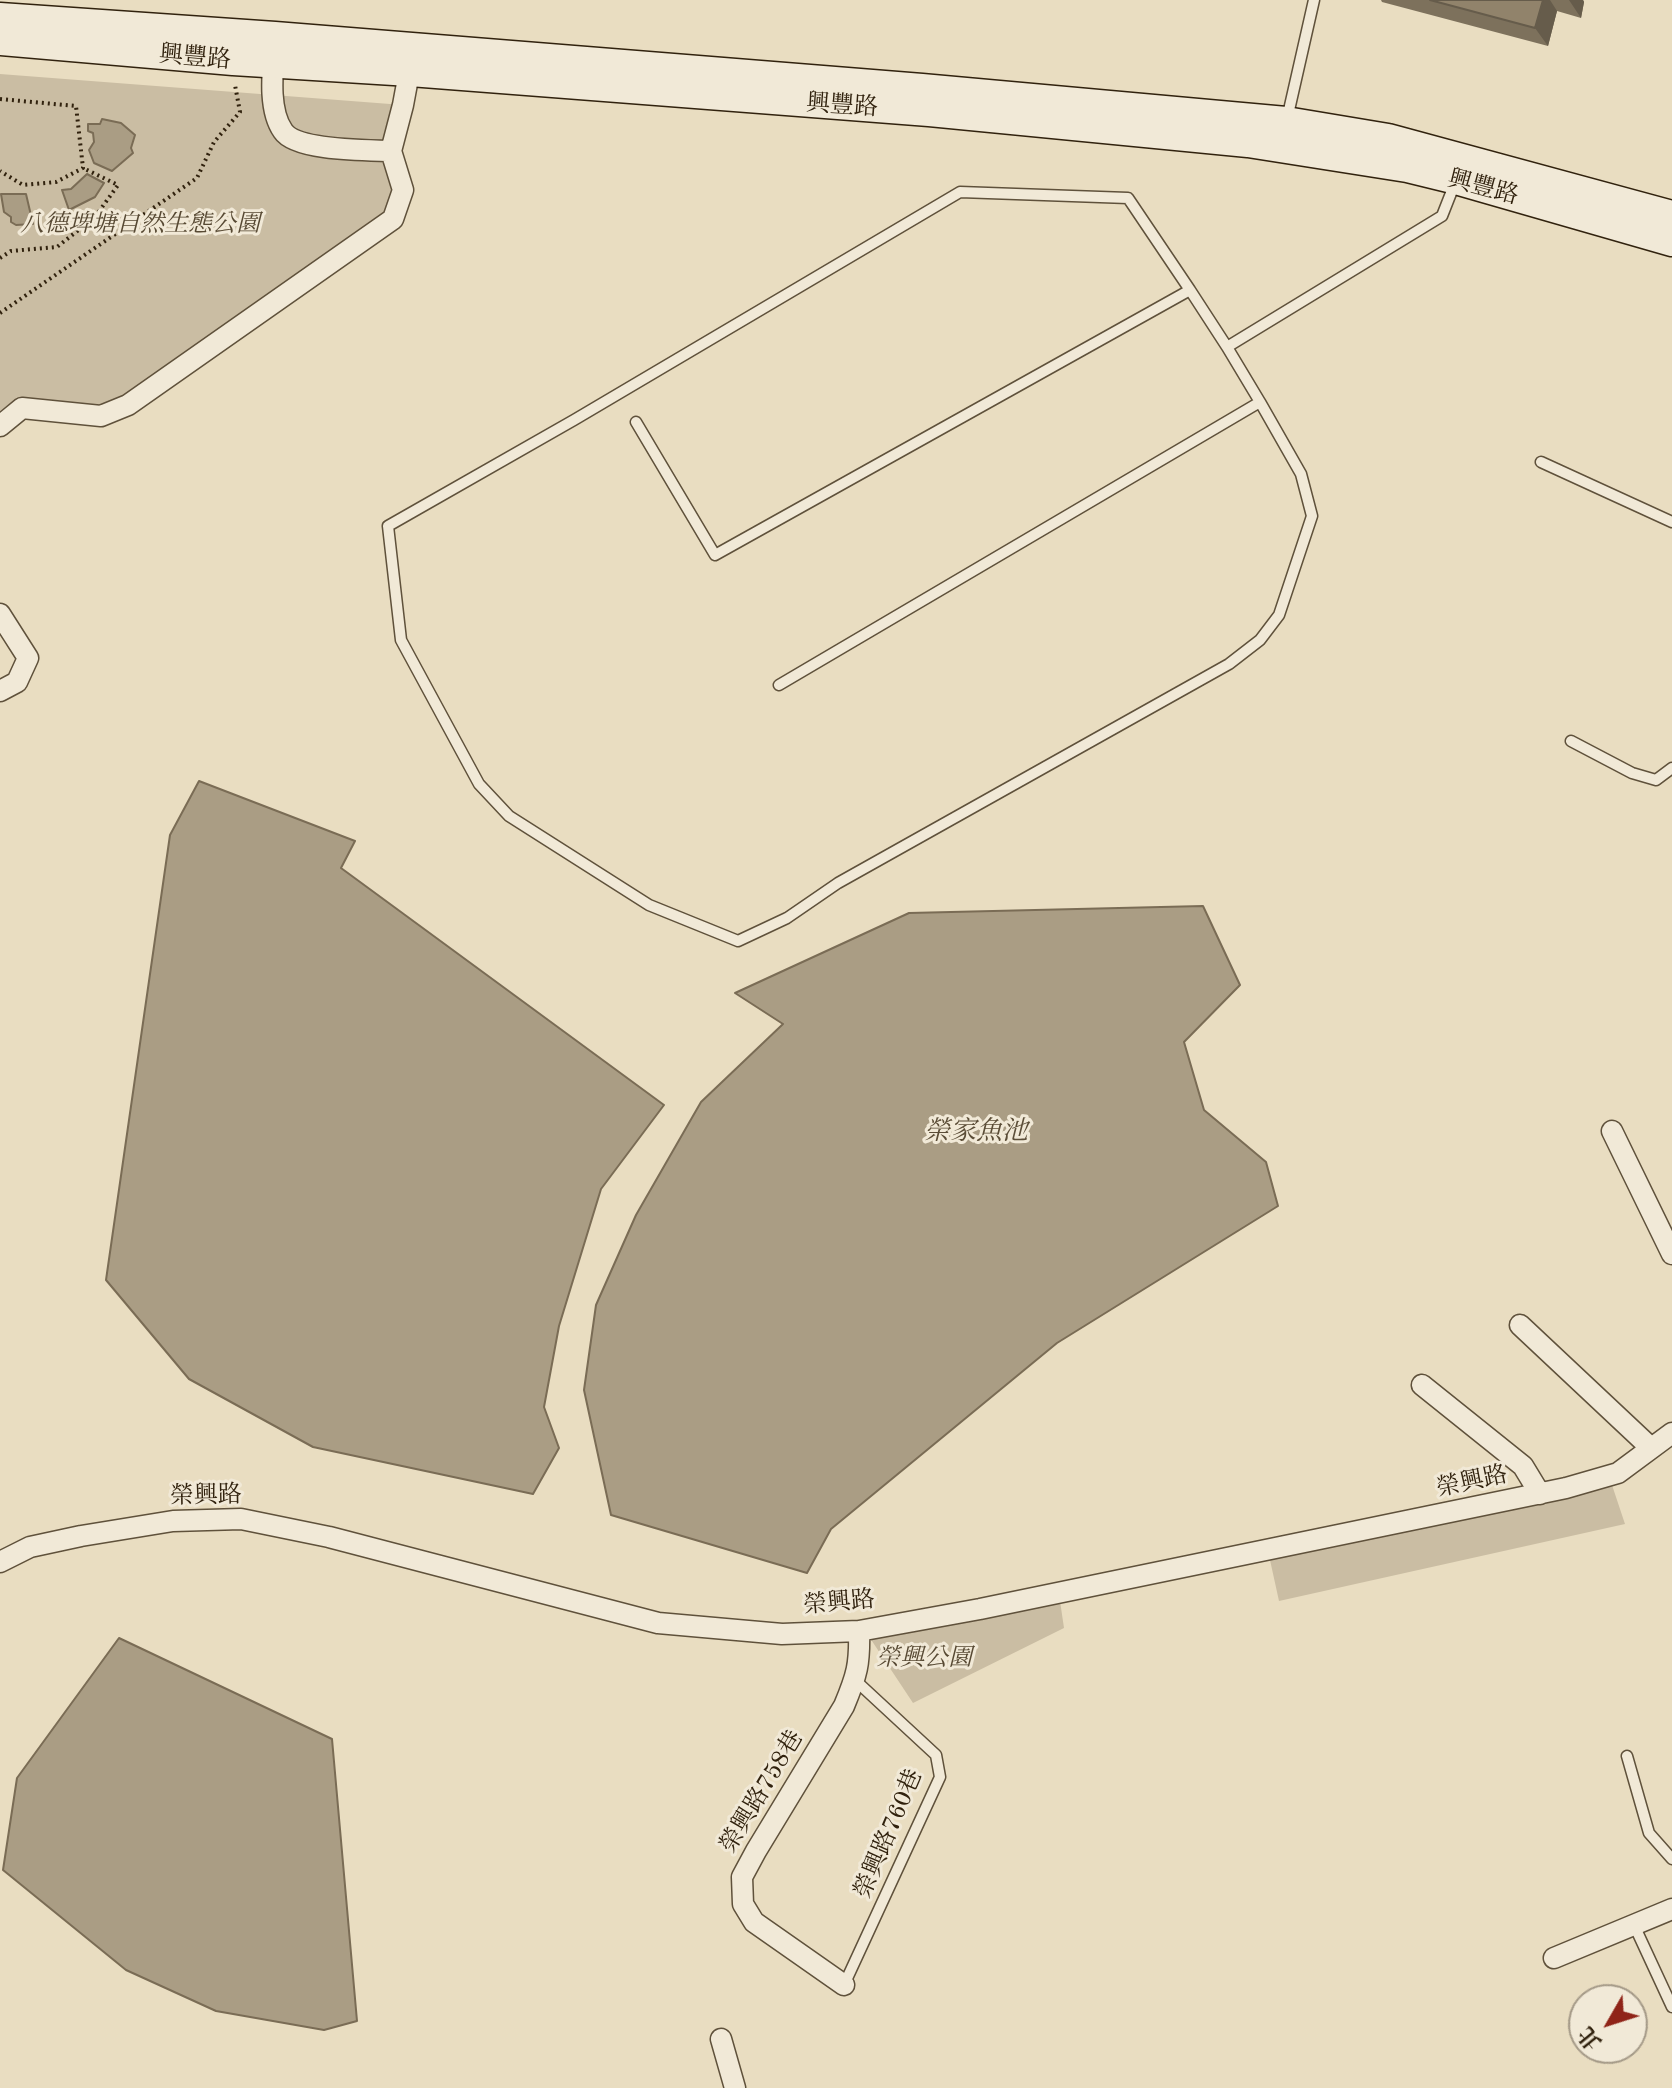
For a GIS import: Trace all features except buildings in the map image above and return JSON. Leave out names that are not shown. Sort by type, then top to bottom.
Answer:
[{"type":"main road","name":"興豐路","points":[[0,17],[274,50]]},
{"type":"main road","name":"興豐路","points":[[0,41],[274,50],[1154,108],[1286,121],[1388,138],[1460,169],[1672,242]]},
{"type":"main road","name":"興豐路","points":[[411,60],[1248,143],[1407,168],[1460,169],[1672,215]]},
{"type":"street","points":[[274,50],[274,113],[284,134],[307,145],[391,151]]},
{"type":"street","points":[[0,426],[22,408],[101,416],[128,405],[393,219],[403,190],[391,151],[411,60]]},
{"type":"street","points":[[0,614],[28,658],[17,682],[0,691]]},
{"type":"street","points":[[1612,1131],[1672,1254]]},
{"type":"street","points":[[1520,1325],[1651,1448]]},
{"type":"street","points":[[1422,1385],[1523,1466],[1540,1494]]},
{"type":"street","name":"榮興路","points":[[0,1562],[30,1547],[81,1536],[173,1521],[241,1519],[329,1537],[658,1623],[782,1634],[859,1631],[980,1609],[1566,1488],[1618,1473],[1672,1433]]},
{"type":"street","name":"榮興路758巷","points":[[844,1985],[754,1922],[743,1904],[742,1877],[844,1706],[860,1661],[859,1631]]},
{"type":"street","points":[[1554,1958],[1672,1909]]},
{"type":"street","points":[[721,2039],[735,2088]]},
{"type":"lane","points":[[1286,121],[1314,0]]},
{"type":"lane","points":[[1227,347],[1442,216],[1460,169]]},
{"type":"lane","points":[[960,192],[1128,198],[1227,347],[1301,474],[1312,516],[1279,615],[1260,640],[1229,664],[838,883],[787,918],[738,941],[649,905],[509,816],[479,784],[401,640],[388,526],[960,192]]},
{"type":"lane","points":[[636,422],[715,555],[1190,290]]},
{"type":"lane","points":[[779,685],[1260,402]]},
{"type":"lane","points":[[1541,462],[1672,522]]},
{"type":"lane","points":[[1571,741],[1632,773],[1656,780],[1672,768]]},
{"type":"lane","name":"榮興路760巷","points":[[844,1985],[940,1777],[936,1755],[855,1680]]},
{"type":"lane","points":[[1627,1756],[1649,1833],[1672,1859]]},
{"type":"lane","points":[[1634,1925],[1672,2007]]},
{"type":"path","points":[[0,313],[197,178],[214,142],[240,112],[233,75]]},
{"type":"path","points":[[0,99],[76,106],[83,168]]},
{"type":"path","points":[[0,171],[23,185],[56,182],[83,168]]},
{"type":"path","points":[[0,258],[11,251],[57,247],[95,217],[118,185],[83,168]]},
{"type":"green space","name":"八德埤塘自然生態公園","points":[[0,74],[403,105],[393,219],[128,405],[0,417]]},
{"type":"green space","points":[[1612,1485],[1625,1524],[1279,1601],[1270,1560]]},
{"type":"green space","name":"榮興公園","points":[[1060,1601],[1064,1628],[913,1703],[868,1635]]},
{"type":"water","points":[[102,119],[121,123],[135,135],[131,148],[133,153],[112,171],[94,163],[89,150],[94,142],[88,124],[100,124]]},
{"type":"water","points":[[87,174],[104,183],[95,197],[69,210],[62,190],[71,189]]},
{"type":"water","points":[[1,194],[26,194],[33,224],[16,225],[11,222],[11,217],[4,212]]},
{"type":"water","points":[[199,781],[355,841],[341,868],[664,1105],[601,1189],[559,1326],[544,1407],[559,1448],[533,1494],[313,1447],[189,1379],[106,1280],[170,835]]},
{"type":"water","name":"榮家魚池","points":[[1203,906],[1240,985],[1184,1042],[1204,1110],[1266,1162],[1278,1206],[1057,1343],[831,1529],[807,1573],[611,1515],[584,1390],[596,1305],[636,1215],[701,1102],[783,1024],[735,993],[909,913]]},
{"type":"water","points":[[119,1638],[332,1739],[357,2021],[324,2030],[216,2011],[126,1970],[3,1870],[17,1778]]}]
